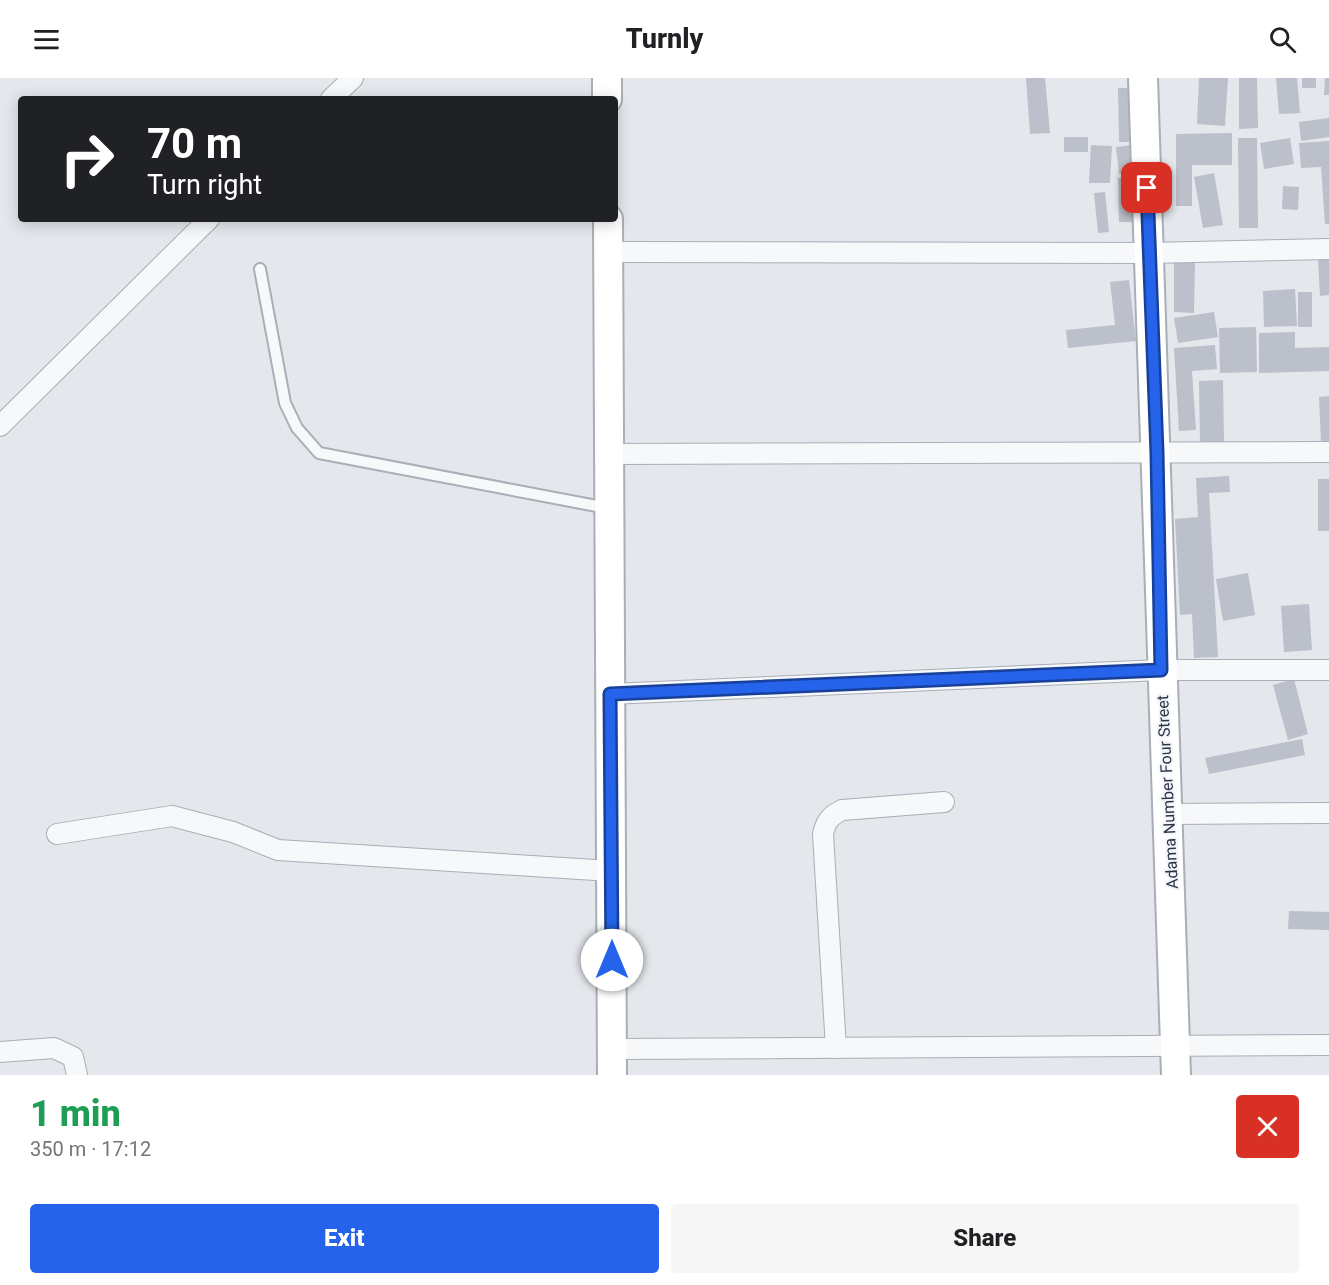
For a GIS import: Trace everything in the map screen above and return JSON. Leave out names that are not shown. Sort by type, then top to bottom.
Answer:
[{"type":"street","points":[[335,96],[353,78]]},
{"type":"street","points":[[607,78],[607,96]]},
{"type":"street","name":"Adama Number Four Street","points":[[1143,78],[1157,453],[1161,670],[1169,813],[1177,1047],[1176,1075]]},
{"type":"street","points":[[0,426],[206,222]]},
{"type":"street","points":[[608,222],[612,1062],[836,1048],[1329,1045]]},
{"type":"street","points":[[608,252],[1149,253],[1329,249]]},
{"type":"street","points":[[610,454],[1329,452]]},
{"type":"street","points":[[610,694],[1161,670],[1329,670]]},
{"type":"street","points":[[836,1048],[823,834],[826,822],[832,815],[842,810],[944,802]]},
{"type":"street","points":[[1169,813],[1329,813]]},
{"type":"street","points":[[57,834],[172,816],[233,832],[278,850],[611,872]]},
{"type":"street","points":[[0,1052],[54,1048],[73,1057],[77,1075]]},
{"type":"lane","points":[[260,269],[285,403],[297,428],[319,453],[610,509]]},
{"type":"building","points":[[1026,78],[1045,78],[1050,133],[1030,134]]},
{"type":"building","points":[[1199,78],[1228,78],[1225,126],[1197,124]]},
{"type":"building","points":[[1239,78],[1257,78],[1258,128],[1239,129]]},
{"type":"building","points":[[1276,78],[1297,78],[1300,113],[1279,114]]},
{"type":"building","points":[[1302,78],[1316,78],[1316,88],[1302,88]]},
{"type":"building","points":[[1325,78],[1329,78],[1329,95],[1324,95]]},
{"type":"building","points":[[1118,88],[1130,88],[1131,142],[1119,142]]},
{"type":"building","points":[[1329,118],[1329,137],[1301,141],[1299,122]]},
{"type":"building","points":[[1232,133],[1232,165],[1192,165],[1192,206],[1176,206],[1176,134]]},
{"type":"building","points":[[1064,137],[1088,137],[1088,152],[1064,152]]},
{"type":"building","points":[[1238,138],[1257,138],[1258,228],[1239,228]]},
{"type":"building","points":[[1290,138],[1294,164],[1264,169],[1260,143]]},
{"type":"building","points":[[1329,141],[1329,224],[1325,224],[1321,167],[1301,168],[1299,143]]},
{"type":"building","points":[[1091,145],[1112,146],[1110,183],[1089,183]]},
{"type":"building","points":[[1131,145],[1134,172],[1119,174],[1116,147]]},
{"type":"building","points":[[1214,173],[1223,225],[1203,228],[1194,177]]},
{"type":"building","points":[[1118,178],[1133,178],[1134,222],[1119,222]]},
{"type":"building","points":[[1283,186],[1299,187],[1298,210],[1282,209]]},
{"type":"building","points":[[1105,192],[1109,232],[1098,233],[1094,193]]},
{"type":"building","points":[[1318,259],[1329,259],[1329,295],[1320,296]]},
{"type":"building","points":[[1174,263],[1195,263],[1194,313],[1174,312]]},
{"type":"building","points":[[1129,280],[1136,341],[1068,348],[1066,330],[1115,325],[1110,282]]},
{"type":"building","points":[[1295,289],[1297,326],[1264,327],[1263,291]]},
{"type":"building","points":[[1298,292],[1312,292],[1312,327],[1298,327]]},
{"type":"building","points":[[1214,312],[1218,337],[1178,343],[1174,318]]},
{"type":"building","points":[[1256,327],[1257,372],[1220,373],[1219,328]]},
{"type":"building","points":[[1295,332],[1295,348],[1329,347],[1329,371],[1259,373],[1259,333]]},
{"type":"building","points":[[1215,345],[1217,369],[1192,371],[1196,430],[1179,431],[1174,348]]},
{"type":"building","points":[[1223,380],[1224,442],[1200,442],[1199,381]]},
{"type":"building","points":[[1329,396],[1329,444],[1321,444],[1319,397]]},
{"type":"building","points":[[1229,476],[1230,492],[1209,493],[1218,657],[1194,658],[1192,614],[1180,615],[1175,519],[1198,517],[1196,478]]},
{"type":"building","points":[[1318,479],[1329,479],[1329,531],[1318,531]]},
{"type":"building","points":[[1248,573],[1255,615],[1223,621],[1216,579]]},
{"type":"building","points":[[1309,604],[1312,650],[1284,652],[1281,606]]},
{"type":"building","points":[[1294,679],[1308,734],[1288,740],[1273,685]]},
{"type":"building","points":[[1302,739],[1305,755],[1209,774],[1205,758]]},
{"type":"building","points":[[1289,911],[1329,912],[1329,930],[1288,929]]},
{"type":"route","points":[[612,960],[610,694],[1161,670],[1157,453],[1147,188]]}]
